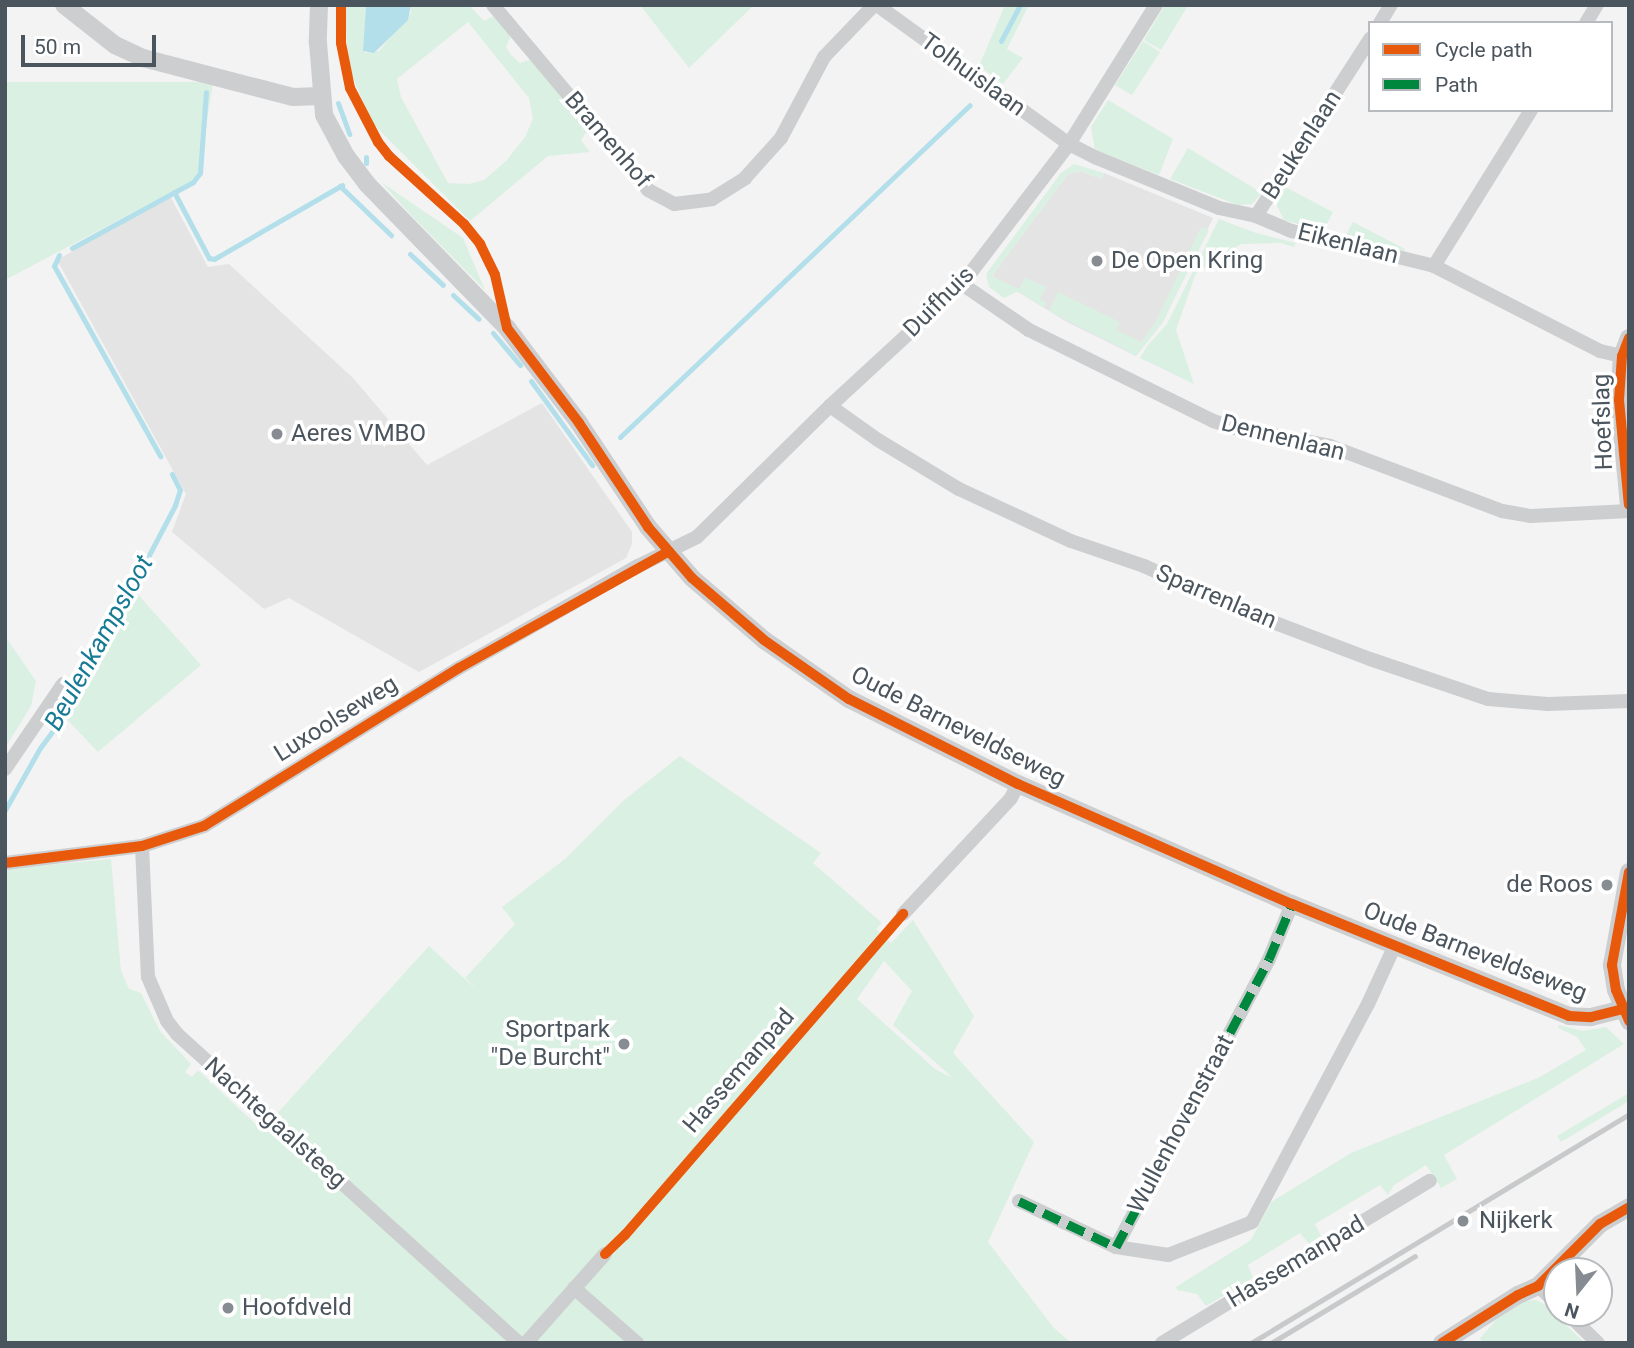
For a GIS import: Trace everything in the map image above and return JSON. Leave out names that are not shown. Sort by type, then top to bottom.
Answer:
[{"type":"street","points":[[64,5],[115,45],[143,58],[292,97],[321,96]]},
{"type":"street","name":"Oude Barneveldseweg","points":[[319,5],[321,96],[324,115],[335,138],[367,184],[507,328],[579,423],[648,527],[692,578],[735,616],[849,699],[1018,785],[1292,904],[1569,1016],[1626,1015]]},
{"type":"street","name":"Bramenhof","points":[[493,5],[648,190],[674,204],[712,199],[746,178],[781,138],[824,57],[876,5]]},
{"type":"street","name":"Tolhuislaan","points":[[876,5],[1069,144]]},
{"type":"street","name":"Duifhuis","points":[[669,551],[697,537],[830,406],[962,284],[1069,144],[1156,5]]},
{"type":"street","points":[[1381,21],[1391,5]]},
{"type":"street","points":[[1587,21],[1597,5]]},
{"type":"street","name":"Beukenlaan","points":[[1256,216],[1368,42]]},
{"type":"street","points":[[1434,265],[1530,112]]},
{"type":"street","name":"Eikenlaan","points":[[1069,144],[1219,208],[1256,216],[1292,231],[1434,265],[1600,351],[1622,356]]},
{"type":"street","name":"Dennenlaan","points":[[962,284],[1029,330],[1213,421],[1330,446],[1502,511],[1531,516],[1629,511]]},
{"type":"street","name":"Hoefslag","points":[[1629,338],[1622,356],[1619,400],[1629,505]]},
{"type":"street","name":"Sparrenlaan","points":[[830,406],[878,440],[959,489],[1071,541],[1144,566],[1254,615],[1370,659],[1488,699],[1548,704],[1629,701]]},
{"type":"street","name":"Luxoolseweg","points":[[5,863],[142,846],[204,826],[459,667],[669,551]]},
{"type":"street","points":[[5,769],[63,684]]},
{"type":"street","points":[[903,914],[1011,798],[1018,785]]},
{"type":"street","name":"Nachtegaalsteeg","points":[[142,846],[148,977],[167,1021],[177,1034],[519,1343]]},
{"type":"street","points":[[1626,1015],[1616,990],[1612,965],[1629,872]]},
{"type":"street","name":"Wullenhovenstraat","points":[[1116,1247],[1269,959],[1292,904]]},
{"type":"street","name":"Oude Barneveldseweg","points":[[1116,1247],[1168,1255],[1252,1222],[1368,1004],[1395,945]]},
{"type":"street","name":"Hassemanpad","points":[[1162,1343],[1430,1181]]},
{"type":"street","points":[[1019,1201],[1116,1247]]},
{"type":"street","points":[[1442,1343],[1518,1295],[1538,1286],[1600,1224],[1629,1207]]},
{"type":"street","points":[[526,1343],[605,1254]]},
{"type":"street","points":[[1538,1286],[1543,1291]]},
{"type":"street","points":[[574,1288],[636,1343]]},
{"type":"street","points":[[1581,1327],[1598,1343]]},
{"type":"shaded area","name":"De Open Kring","points":[[1081,171],[1101,179],[1104,173],[1213,218],[1163,322],[1136,356],[1067,322],[992,276],[1068,174]]},
{"type":"shaded area","name":"Aeres VMBO","points":[[170,196],[208,267],[229,264],[353,378],[427,465],[542,403],[632,532],[632,544],[626,558],[419,672],[289,598],[264,609],[172,532],[186,494],[57,260]]},
{"type":"green space","points":[[344,5],[366,5],[363,51],[366,53],[379,51],[411,13],[411,5],[469,5],[484,21],[493,16],[511,36],[506,47],[520,63],[532,59],[586,126],[587,131],[581,140],[590,152],[548,156],[470,221],[370,121],[349,66]],"holes":[[[468,22],[529,98],[533,119],[525,137],[506,161],[484,180],[469,184],[448,183],[401,97],[397,79]]]},
{"type":"green space","points":[[640,5],[754,5],[689,68]]},
{"type":"green space","points":[[1005,5],[1029,5],[1007,49],[1023,58],[1003,84],[979,66]]},
{"type":"green space","points":[[1165,5],[1187,7],[1161,50],[1144,40]]},
{"type":"green space","points":[[1143,41],[1160,52],[1132,95],[1115,85]]},
{"type":"green space","points":[[5,82],[213,82],[198,178],[5,280]]},
{"type":"green space","points":[[1108,100],[1173,139],[1159,175],[1095,150],[1091,127]]},
{"type":"green space","points":[[1188,148],[1262,193],[1252,204],[1238,205],[1170,179]]},
{"type":"green space","points":[[1074,164],[1104,173],[1101,179],[1081,171],[1068,174],[992,276],[1019,289],[1025,277],[1046,287],[1040,299],[1047,303],[1044,308],[1018,291],[1004,298],[989,287],[986,274],[1061,173]]},
{"type":"green space","points":[[381,182],[463,238],[485,290],[408,212]]},
{"type":"green space","points":[[1283,186],[1333,212],[1323,231],[1284,220],[1276,204]]},
{"type":"green space","points":[[1219,219],[1256,233],[1296,243],[1294,247],[1281,243],[1241,244],[1196,273],[1176,330],[1194,384],[1140,358],[1167,324]]},
{"type":"green space","points":[[1353,222],[1405,249],[1404,251],[1345,237]]},
{"type":"green space","points":[[1201,227],[1209,230],[1163,322],[1136,356],[1049,311],[1058,292],[1120,322],[1116,330],[1141,342],[1155,323]]},
{"type":"green space","points":[[126,581],[201,665],[98,752],[57,709]]},
{"type":"green space","points":[[5,636],[36,681],[31,706],[5,748]]},
{"type":"green space","name":"Sportpark \"De Burcht\"","points":[[680,756],[821,853],[813,863],[882,923],[876,929],[891,943],[913,920],[974,1016],[953,1053],[1034,1142],[988,1242],[1053,1327],[1071,1343],[5,1343],[5,866],[18,868],[111,859],[121,971],[129,989],[141,993],[160,1031],[191,1064],[185,1072],[192,1077],[198,1070],[262,1130],[429,946],[481,994],[465,978],[515,924],[502,907],[565,859],[624,800]],"holes":[[[884,961],[912,991],[893,1025],[953,1078],[935,1069],[857,999]]]},
{"type":"green space","points":[[1559,1025],[1583,1031],[1606,1027],[1624,1044],[1444,1155],[1457,1179],[1441,1188],[1426,1165],[1394,1185],[1388,1195],[1380,1185],[1315,1224],[1321,1236],[1309,1244],[1300,1233],[1248,1265],[1253,1278],[1206,1306],[1197,1294],[1177,1290],[1176,1287],[1251,1240],[1271,1202],[1351,1153],[1538,1078],[1586,1050],[1577,1037],[1558,1028]]},
{"type":"green space","points":[[1629,1093],[1629,1101],[1561,1142],[1557,1136]]},
{"type":"green space","points":[[1536,1300],[1543,1304],[1543,1327],[1568,1327],[1585,1343],[1483,1343],[1480,1338],[1497,1319],[1525,1301]]},
{"type":"water","points":[[366,5],[411,5],[408,20],[374,53],[363,51]]},
{"type":"waterway","points":[[1001,41],[1020,5]]},
{"type":"waterway","name":"Beulenkampsloot","points":[[72,248],[193,182],[200,173],[206,92]]},
{"type":"waterway","points":[[338,103],[349,134]]},
{"type":"waterway","points":[[620,437],[970,105]]},
{"type":"waterway","points":[[366,157],[366,163]]},
{"type":"waterway","points":[[174,192],[209,258],[214,259],[342,185]]},
{"type":"waterway","points":[[340,186],[391,235]]},
{"type":"waterway","points":[[410,254],[443,285]]},
{"type":"waterway","name":"Beulenkampsloot","points":[[59,255],[54,266],[160,456]]},
{"type":"waterway","points":[[453,295],[479,319]]},
{"type":"waterway","points":[[493,333],[520,365]]},
{"type":"waterway","points":[[531,381],[592,465]]},
{"type":"waterway","name":"Beulenkampsloot","points":[[5,810],[40,748],[66,713],[175,505],[180,490],[172,474]]},
{"type":"railway","points":[[1251,1343],[1629,1114]]},
{"type":"railway","points":[[1271,1343],[1415,1256]]},
{"type":"marked path","points":[[1019,1201],[1116,1247],[1269,959],[1292,904]]},
{"type":"cycle path","points":[[341,5],[341,43],[350,88],[378,142],[389,156],[464,224],[480,244],[495,275],[507,328],[579,423],[648,527],[692,578],[764,640],[849,699],[1018,784],[1292,904],[1569,1016],[1591,1017],[1623,1009]]},
{"type":"cycle path","points":[[1629,338],[1622,356],[1619,400],[1629,505]]},
{"type":"cycle path","points":[[5,863],[142,846],[204,826],[459,668],[669,551]]},
{"type":"cycle path","points":[[1629,872],[1612,965],[1616,990],[1629,1021]]},
{"type":"cycle path","points":[[605,1254],[625,1235],[903,914]]},
{"type":"cycle path","points":[[1442,1343],[1518,1295],[1538,1286],[1600,1224],[1629,1207]]},
{"type":"place","name":"De Open Kring","points":[[1097,261]]},
{"type":"place","name":"Aeres VMBO","points":[[277,434]]},
{"type":"place","name":"de Roos","points":[[1607,885]]},
{"type":"place","name":"Sportpark \"De Burcht\"","points":[[624,1044]]},
{"type":"place","name":"Nijkerk","points":[[1463,1221]]},
{"type":"place","name":"Hoofdveld","points":[[228,1308]]}]
